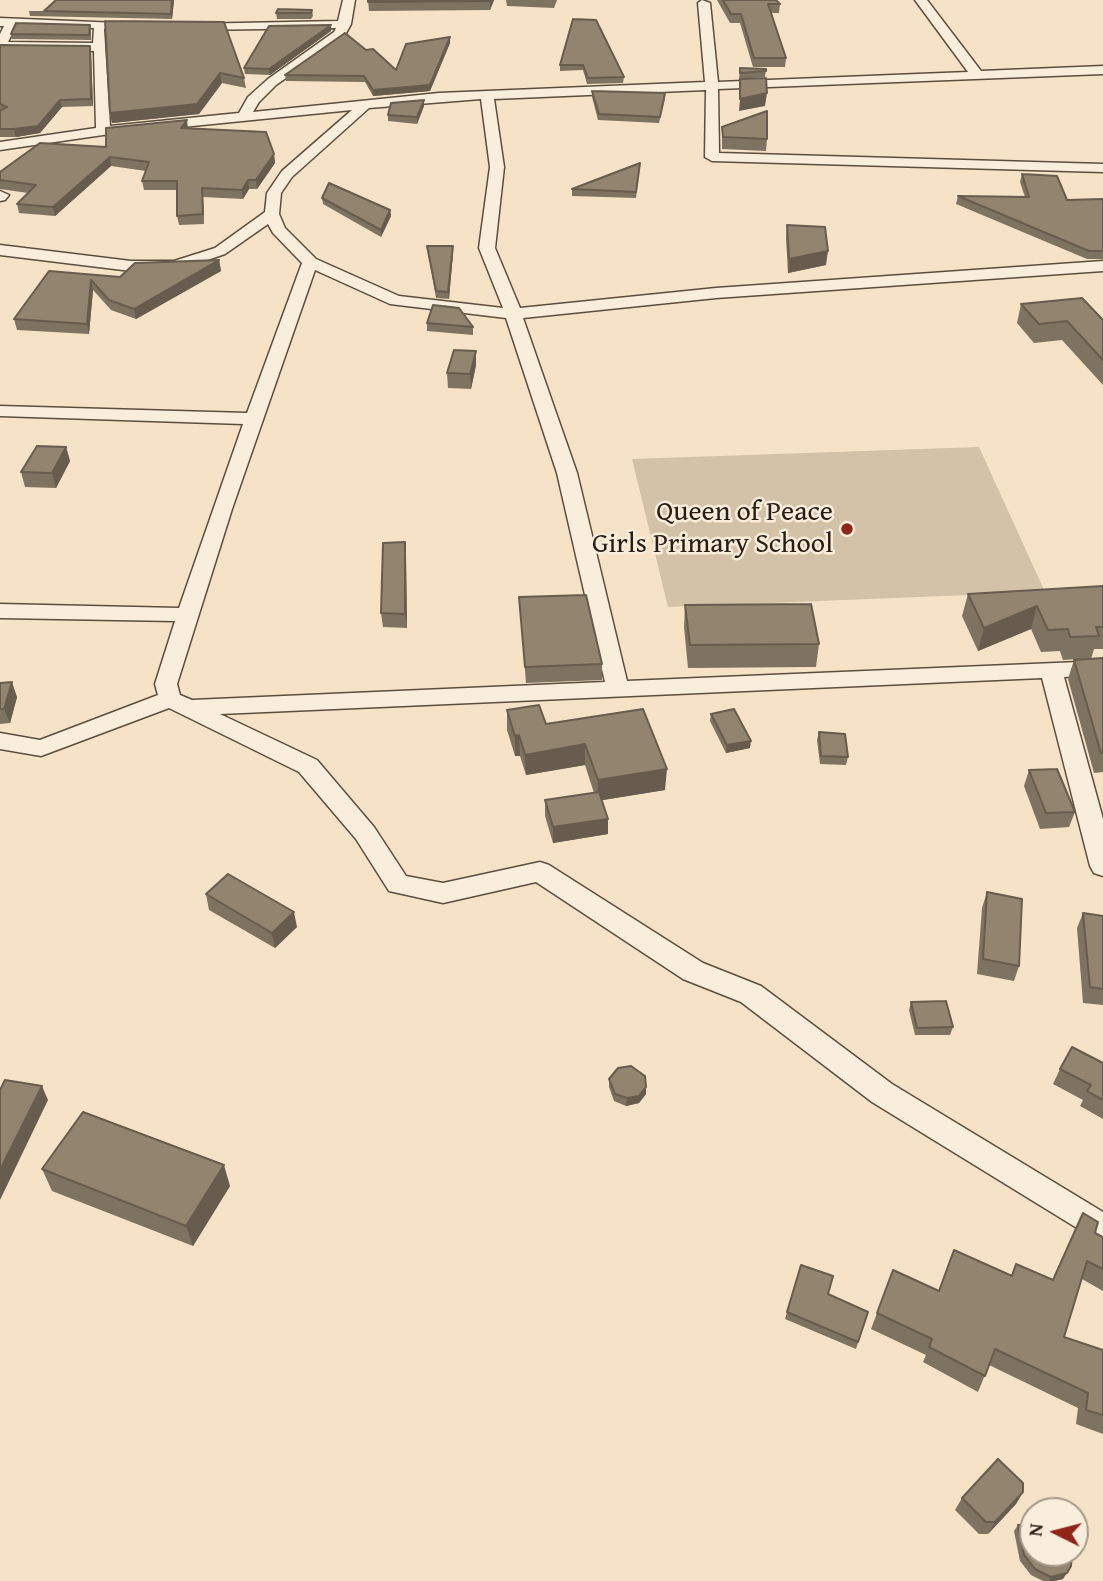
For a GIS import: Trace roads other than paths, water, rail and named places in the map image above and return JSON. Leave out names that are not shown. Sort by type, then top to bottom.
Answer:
[{"type":"street","points":[[243,118],[253,100],[272,82],[340,34],[345,24],[344,12],[349,0]]},
{"type":"street","points":[[921,0],[978,76]]},
{"type":"street","points":[[704,4],[714,112],[712,158],[1103,168]]},
{"type":"street","points":[[100,47],[0,46],[6,22],[158,26]]},
{"type":"street","points":[[99,23],[103,131]]},
{"type":"street","points":[[185,26],[345,24]]},
{"type":"street","points":[[0,146],[103,131],[487,95],[1103,70]]},
{"type":"street","points":[[487,95],[496,167],[487,248],[513,314],[567,473],[618,691]]},
{"type":"street","points":[[365,105],[287,174],[274,193],[272,214],[278,230],[310,262],[396,301],[513,314],[716,293],[1103,266]]},
{"type":"street","points":[[0,250],[131,266],[175,266],[220,251],[272,214]]},
{"type":"street","points":[[310,262],[253,419],[166,684],[177,702],[308,766],[365,833],[398,884],[443,893],[540,872],[693,971],[751,994],[882,1093],[1103,1229]]},
{"type":"street","points":[[0,411],[253,419]]},
{"type":"street","points":[[0,611],[188,615]]},
{"type":"street","points":[[0,741],[41,748],[177,702],[206,709],[1103,668]]},
{"type":"street","points":[[1051,671],[1103,866]]},
{"type":"place","name":"Queen of Peace Girls Primary School","points":[[847,529]]}]
